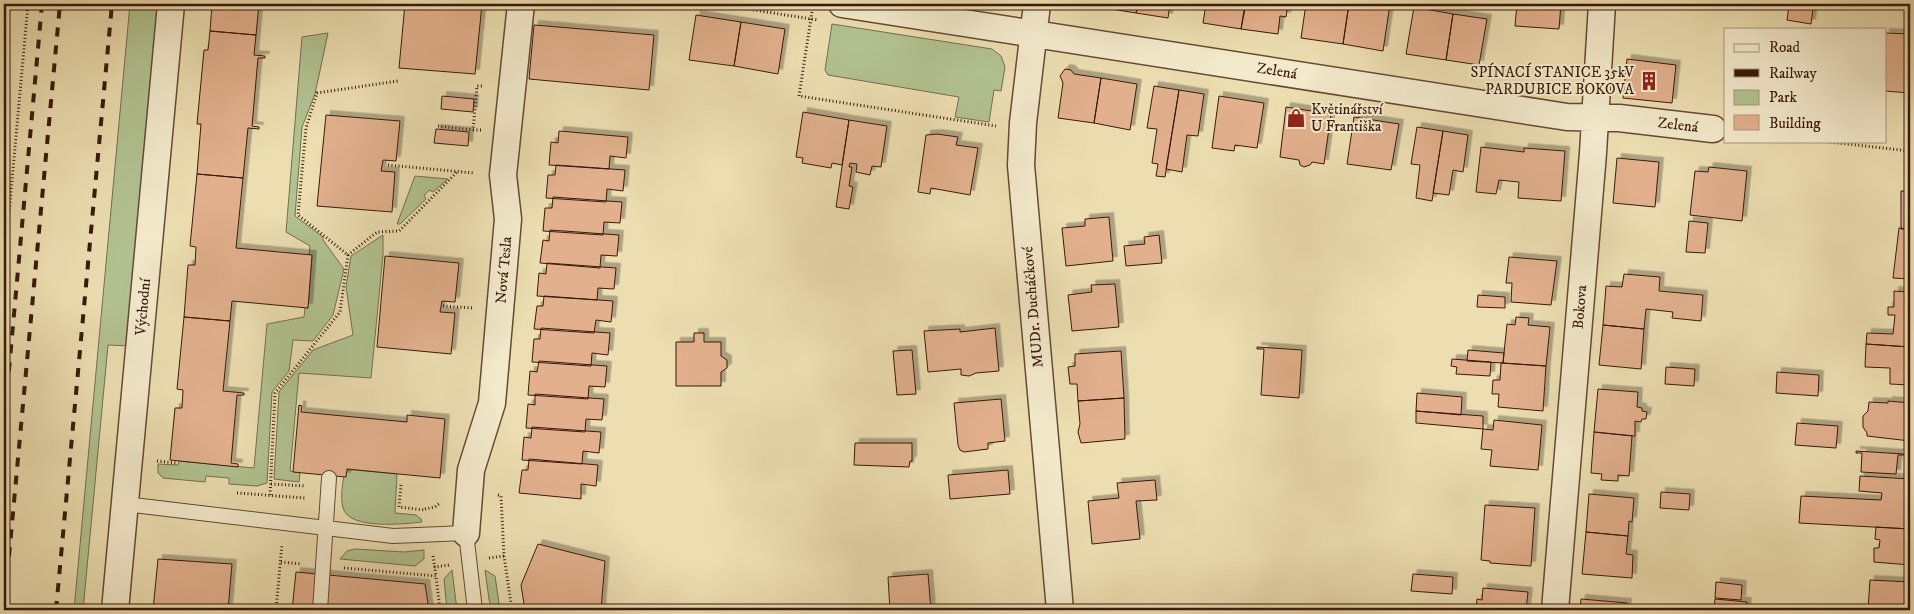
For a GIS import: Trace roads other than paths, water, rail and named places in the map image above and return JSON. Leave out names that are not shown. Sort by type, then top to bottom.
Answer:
[{"type":"street","name":"Východní","points":[[115,610],[171,4]]},
{"type":"street","name":"Nová Tesla","points":[[466,533],[471,470],[492,403],[508,219],[504,175],[521,4]]},
{"type":"street","name":"Zelená","points":[[842,4],[1567,117],[1619,118],[1713,129]]},
{"type":"street","name":"MUDr. Ducháčkové","points":[[1037,4],[1023,123],[1022,173],[1060,610]]},
{"type":"street","name":"Bokova","points":[[1555,610],[1593,153],[1602,4]]},
{"type":"lane","points":[[320,610],[328,478]]},
{"type":"lane","points":[[125,504],[393,536],[466,533],[475,610]]},
{"type":"railway","points":[[4,425],[42,4]]},
{"type":"railway","points":[[4,610],[60,4]]},
{"type":"railway","points":[[56,610],[112,4]]},
{"type":"place","name":"SPÍNACÍ STANICE 35kV PARDUBICE BOKOVA","points":[[1649,81]]},
{"type":"place","name":"Květinářství U Františka","points":[[1296,118]]}]
